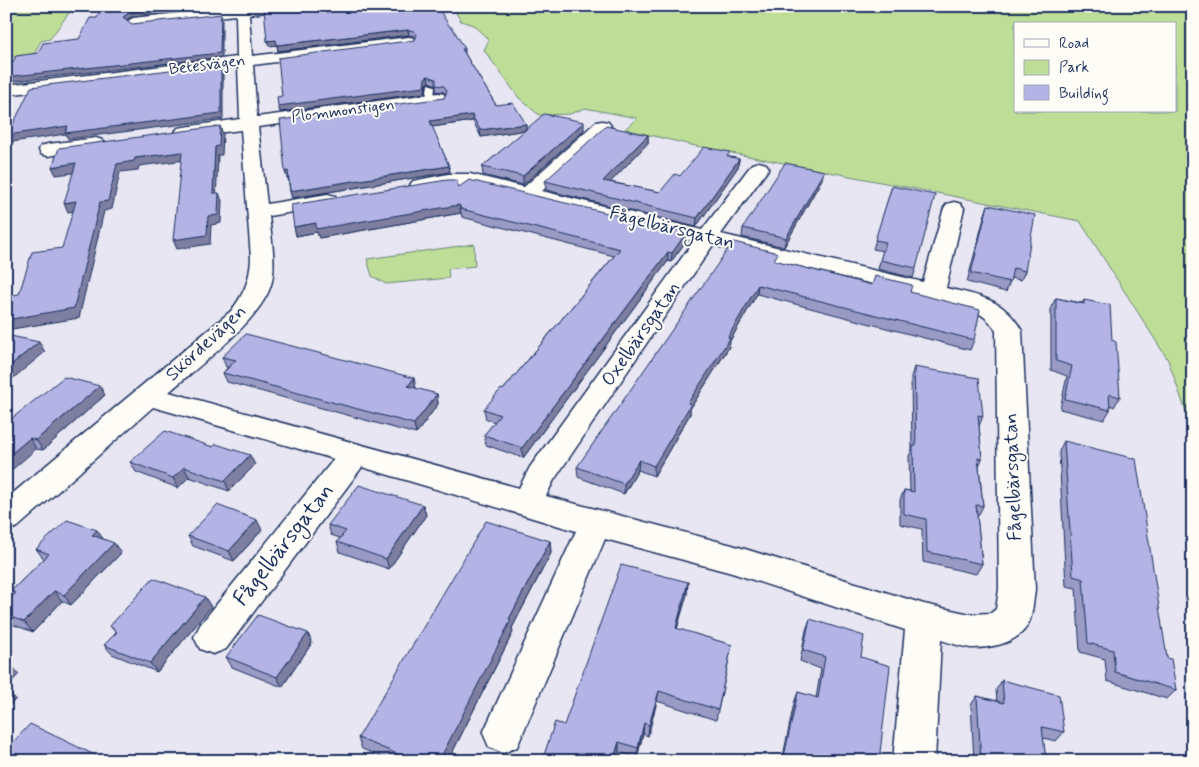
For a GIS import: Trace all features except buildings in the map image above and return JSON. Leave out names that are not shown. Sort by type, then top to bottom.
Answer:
[{"type":"street","points":[[133,22],[285,6]]},
{"type":"street","name":"Skördevägen","points":[[6,518],[240,316],[259,290],[262,279],[258,212],[249,124],[242,11]]},
{"type":"street","name":"Betesvägen","points":[[6,90],[409,41]]},
{"type":"street","name":"Plommonstigen","points":[[167,134],[249,124],[433,94]]},
{"type":"street","points":[[528,193],[602,126]]},
{"type":"street","points":[[48,150],[117,141]]},
{"type":"street","name":"Oxelbärsgatan","points":[[527,503],[541,475],[708,237],[759,168]]},
{"type":"street","name":"Fågelbärsgatan","points":[[148,396],[597,524],[732,559],[924,620],[970,631],[998,629],[1013,617],[1017,589],[1009,331],[1003,319],[990,309],[971,301],[528,193],[462,179],[399,188]]},
{"type":"street","points":[[258,212],[350,196]]},
{"type":"street","points":[[933,292],[954,208]]},
{"type":"street","name":"Fågelbärsgatan","points":[[212,637],[355,454]]},
{"type":"street","points":[[503,733],[584,547],[597,524]]},
{"type":"street","points":[[914,761],[924,620]]},
{"type":"green space","points":[[6,6],[74,6],[50,39],[41,41],[34,54],[6,58]]},
{"type":"green space","points":[[452,6],[1193,6],[1193,432],[1168,360],[1080,221],[691,145],[625,129],[637,118],[585,108],[570,114],[539,115],[519,98],[484,50],[489,40],[473,25],[461,21]]},
{"type":"green space","points":[[474,244],[475,266],[448,269],[449,278],[386,284],[372,276],[367,259]]}]
